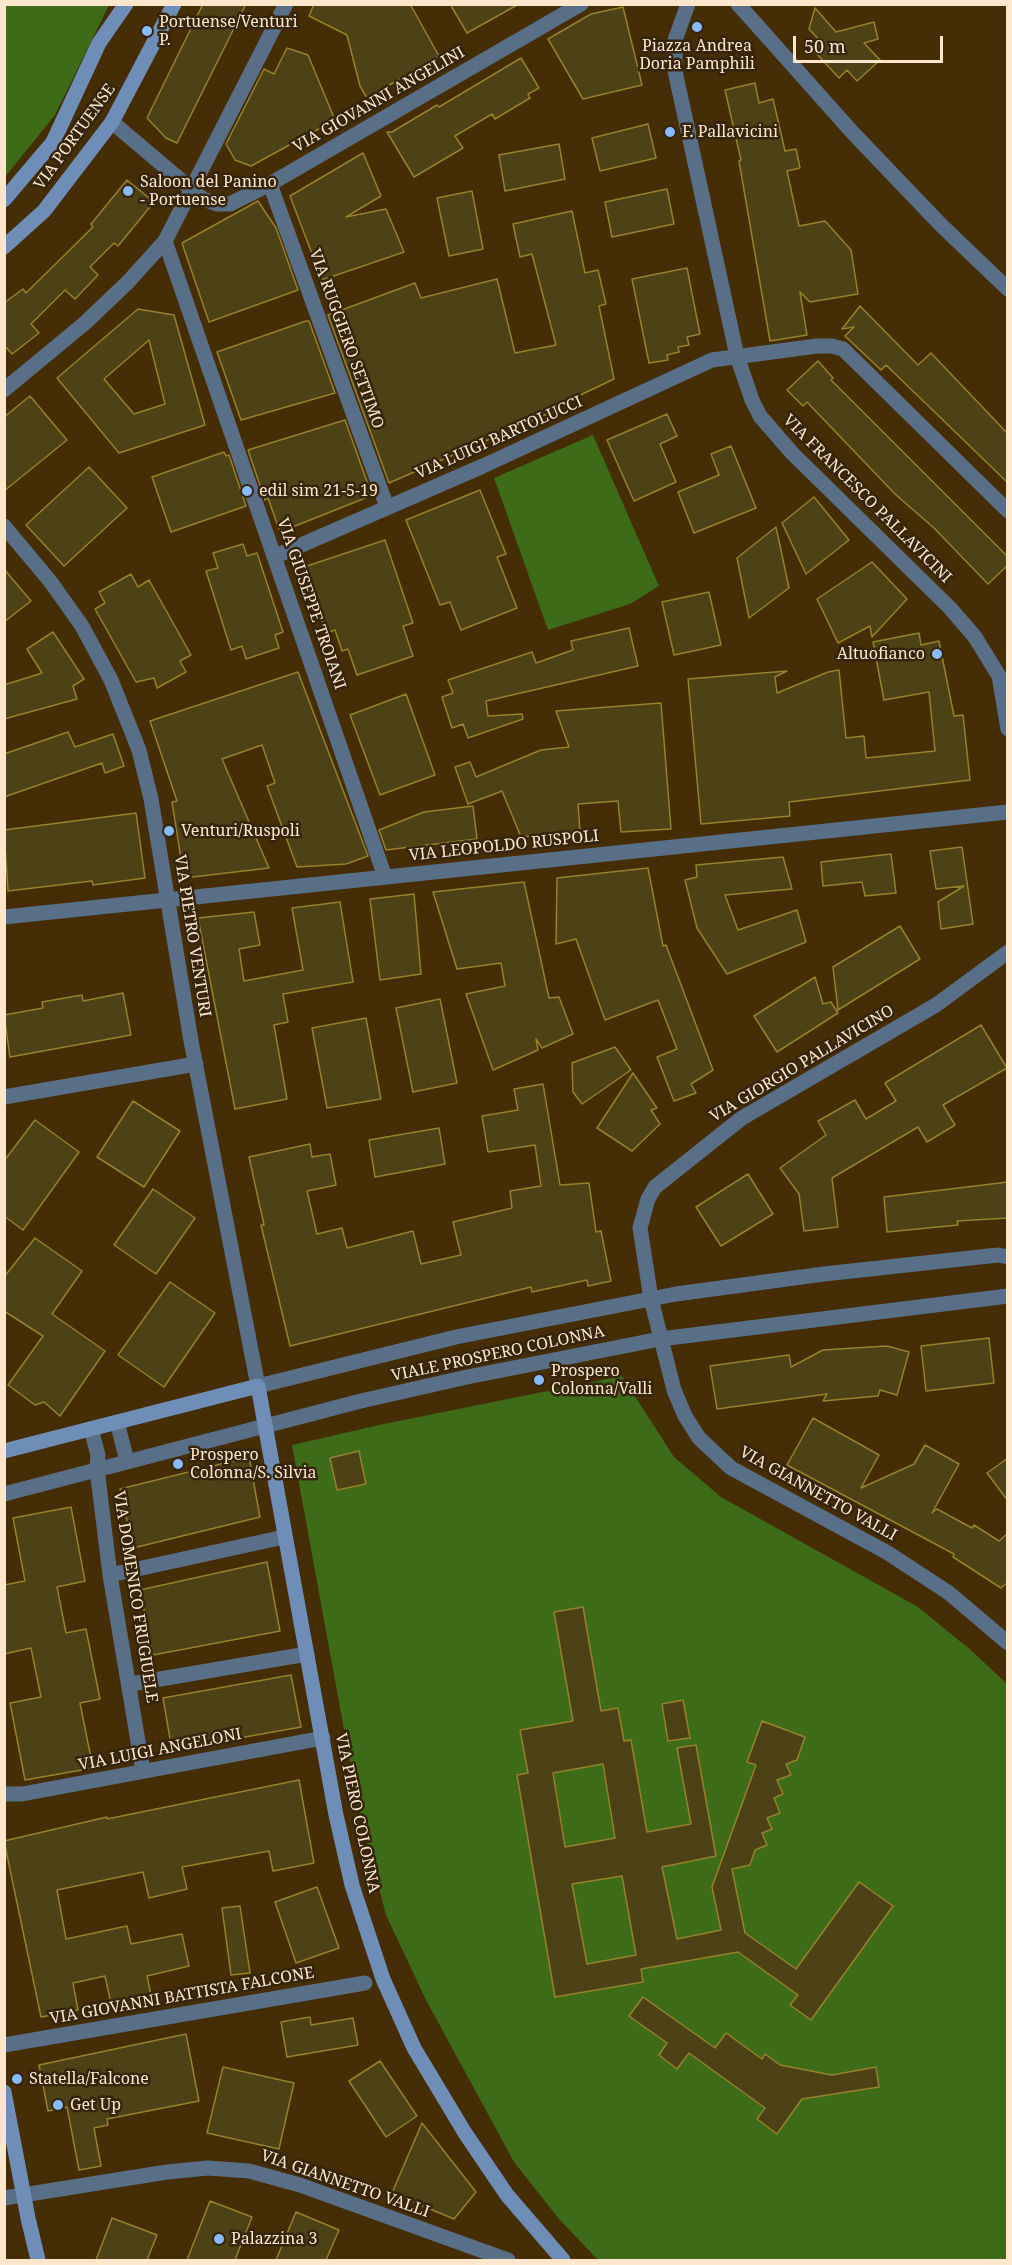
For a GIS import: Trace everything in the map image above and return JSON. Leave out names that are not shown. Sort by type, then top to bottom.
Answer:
[{"type":"street","name":"VIA PORTUENSE","points":[[4,200],[53,142],[99,43],[126,4]]},
{"type":"street","name":"VIA PORTUENSE","points":[[4,247],[44,211],[112,122],[174,4]]},
{"type":"street","points":[[4,390],[85,323],[128,282],[165,241],[286,4]]},
{"type":"street","name":"VIA GIOVANNI ANGELINI","points":[[192,190],[210,202],[226,204],[270,184],[581,4]]},
{"type":"street","name":"VIA FRANCESCO PALLAVICINI","points":[[688,4],[675,40],[675,71],[737,356],[752,400],[775,434],[950,608],[988,655],[999,675],[1008,729]]},
{"type":"street","points":[[738,4],[933,217],[1008,289]]},
{"type":"street","points":[[112,122],[192,190]]},
{"type":"street","name":"VIA RUGGIERO SETTIMO","points":[[270,184],[387,507]]},
{"type":"street","name":"VIA GIUSEPPE TROIANI","points":[[165,241],[276,556],[385,877]]},
{"type":"street","name":"VIA LUIGI BARTOLUCCI","points":[[276,556],[483,466],[712,360],[817,346],[843,349],[1008,511]]},
{"type":"street","name":"VIA PIETRO VENTURI","points":[[4,526],[82,626],[111,680],[143,766],[151,799],[196,1064],[258,1386]]},
{"type":"street","name":"VIA LEOPOLDO RUSPOLI","points":[[4,916],[1008,812]]},
{"type":"street","name":"VIA GIORGIO PALLAVICINO","points":[[660,1338],[640,1239],[641,1218],[648,1198],[665,1176],[742,1118],[936,1005],[1008,952]]},
{"type":"street","points":[[4,1097],[196,1064]]},
{"type":"street","name":"VIALE PROSPERO COLONNA","points":[[4,1451],[456,1337],[651,1299],[824,1274],[998,1255],[1008,1257]]},
{"type":"street","name":"VIALE PROSPERO COLONNA","points":[[4,1494],[265,1426],[467,1377],[660,1338],[1008,1296]]},
{"type":"street","name":"VIA GIANNETTO VALLI","points":[[660,1338],[685,1416],[699,1438],[717,1457],[749,1478],[888,1553],[949,1593],[1008,1643]]},
{"type":"street","name":"VIA PIERO COLONNA","points":[[258,1386],[336,1815],[352,1885],[383,1979],[399,2018],[428,2074],[465,2133],[507,2195],[563,2260]]},
{"type":"street","points":[[117,1422],[127,1461]]},
{"type":"street","name":"VIA DOMENICO FRUGIUELE","points":[[91,1429],[98,1455],[97,1469],[110,1575],[131,1684],[143,1771]]},
{"type":"street","points":[[110,1575],[284,1537]]},
{"type":"street","points":[[131,1684],[307,1654]]},
{"type":"street","name":"VIA LUIGI ANGELONI","points":[[4,1794],[21,1794],[323,1738]]},
{"type":"street","name":"VIA GIOVANNI BATTISTA FALCONE","points":[[4,2045],[365,1983]]},
{"type":"street","points":[[4,2092],[38,2260]]},
{"type":"street","name":"VIA GIANNETTO VALLI","points":[[4,2198],[186,2170],[208,2168],[249,2171],[300,2185],[508,2260]]},
{"type":"green space","points":[[5,4],[109,5],[55,115],[5,177]]},
{"type":"green space","points":[[593,435],[659,586],[630,604],[548,630],[494,478]]},
{"type":"green space","points":[[622,1376],[674,1457],[721,1497],[918,1607],[972,1651],[1007,1684],[1007,2260],[598,2260],[559,2219],[514,2162],[426,2000],[386,1915],[358,1806],[292,1445]]},
{"type":"building","points":[[203,4],[246,4],[177,143],[166,138],[147,118]]},
{"type":"building","points":[[314,4],[410,4],[439,56],[367,98],[360,86],[347,35],[309,16]]},
{"type":"building","points":[[450,4],[519,4],[467,33]]},
{"type":"building","points":[[623,7],[642,85],[583,99],[548,39],[591,14]]},
{"type":"building","points":[[815,8],[836,32],[874,22],[878,39],[864,43],[880,60],[857,81],[847,70],[839,78],[814,51],[822,43],[809,29]]},
{"type":"building","points":[[287,48],[308,55],[335,120],[251,166],[235,160],[226,144],[264,69],[274,74]]},
{"type":"building","points":[[521,58],[539,88],[528,94],[530,98],[495,119],[492,114],[455,136],[463,148],[414,177],[387,132],[392,132],[437,105],[439,107]]},
{"type":"building","points":[[755,83],[759,103],[773,99],[785,151],[796,149],[800,168],[787,171],[799,226],[825,221],[851,250],[858,294],[810,302],[800,292],[807,335],[770,341],[739,161],[741,160],[725,90]]},
{"type":"building","points":[[648,124],[656,158],[600,171],[592,138]]},
{"type":"building","points":[[559,144],[565,179],[505,191],[499,155]]},
{"type":"building","points":[[363,153],[381,196],[346,217],[386,209],[404,252],[322,280],[290,196]]},
{"type":"building","points":[[127,180],[154,202],[118,246],[114,243],[90,267],[98,275],[75,299],[65,290],[31,324],[39,333],[12,354],[4,345],[4,303],[23,289],[26,293],[93,227],[91,224]]},
{"type":"building","points":[[667,189],[674,224],[612,237],[605,202]]},
{"type":"building","points":[[472,191],[483,249],[449,256],[437,198]]},
{"type":"building","points":[[258,201],[276,228],[298,290],[209,322],[182,243]]},
{"type":"building","points":[[572,211],[585,273],[598,270],[606,304],[599,306],[614,379],[551,409],[552,412],[389,483],[328,315],[415,283],[421,298],[497,279],[515,353],[556,345],[532,254],[520,257],[513,224]]},
{"type":"building","points":[[687,268],[700,334],[687,337],[689,345],[678,347],[679,352],[667,355],[668,360],[649,363],[632,279]]},
{"type":"building","points":[[860,306],[918,365],[931,353],[1008,434],[1008,483],[886,365],[881,370],[845,336],[854,327],[842,329]]},
{"type":"building","points":[[138,309],[174,315],[205,425],[119,453],[57,378]],"holes":[[[149,340],[165,404],[134,414],[104,379]]]},
{"type":"building","points":[[309,321],[335,393],[241,420],[217,352]]},
{"type":"building","points":[[818,361],[833,378],[831,380],[1008,557],[1008,565],[988,584],[934,528],[895,494],[807,402],[803,406],[787,390]]},
{"type":"building","points":[[30,396],[67,440],[4,491],[4,417]]},
{"type":"building","points":[[667,414],[677,436],[660,444],[676,482],[634,501],[607,440]]},
{"type":"building","points":[[345,420],[370,490],[368,497],[280,532],[268,498],[265,500],[248,450]]},
{"type":"building","points":[[731,446],[756,508],[694,533],[678,492],[719,475],[711,454]]},
{"type":"building","points":[[224,452],[226,456],[229,455],[246,506],[171,532],[152,477]]},
{"type":"building","points":[[89,467],[127,508],[64,566],[26,525]]},
{"type":"building","points":[[480,490],[506,554],[497,557],[517,608],[461,630],[450,602],[440,605],[406,520]]},
{"type":"building","points":[[814,497],[849,540],[806,574],[782,523]]},
{"type":"building","points":[[776,527],[789,588],[749,618],[737,558]]},
{"type":"building","points":[[385,540],[413,623],[403,626],[413,656],[357,675],[348,649],[342,651],[335,630],[326,633],[304,567]]},
{"type":"building","points":[[243,544],[247,556],[257,553],[283,632],[275,635],[279,648],[246,659],[242,646],[231,650],[206,571],[218,568],[213,553]]},
{"type":"building","points":[[872,562],[907,599],[872,637],[870,626],[838,643],[817,599]]},
{"type":"building","points":[[4,569],[31,601],[4,622]]},
{"type":"building","points":[[131,574],[138,587],[149,580],[191,655],[180,661],[186,672],[157,688],[154,678],[136,682],[95,609],[105,603],[99,592]]},
{"type":"building","points":[[709,592],[721,645],[674,655],[662,602]]},
{"type":"building","points":[[629,628],[638,666],[486,701],[488,716],[522,714],[523,719],[468,738],[463,724],[452,728],[442,697],[453,693],[448,680],[532,652],[536,663],[573,650],[571,641]]},
{"type":"building","points":[[53,632],[84,679],[73,686],[77,699],[4,719],[4,685],[42,673],[27,649]]},
{"type":"building","points":[[919,633],[921,645],[939,641],[954,716],[963,715],[970,780],[789,802],[790,816],[701,824],[688,679],[787,671],[775,677],[777,693],[828,672],[839,670],[846,738],[864,736],[866,758],[935,751],[929,692],[884,700],[873,642]]},
{"type":"building","points":[[298,672],[368,856],[346,864],[297,867],[267,786],[275,783],[262,745],[222,759],[269,868],[184,878],[172,802],[177,801],[150,721]]},
{"type":"building","points":[[406,694],[435,775],[380,795],[350,715]]},
{"type":"building","points":[[661,703],[671,829],[621,832],[618,801],[578,804],[580,831],[521,837],[502,791],[468,804],[455,767],[470,762],[476,777],[541,750],[569,747],[556,711]]},
{"type":"building","points":[[68,732],[75,747],[113,734],[124,766],[105,773],[102,763],[4,797],[4,754]]},
{"type":"building","points":[[473,806],[477,839],[386,850],[379,830],[424,812]]},
{"type":"building","points":[[136,813],[145,878],[93,885],[92,881],[8,891],[4,830]]},
{"type":"building","points":[[962,847],[973,924],[941,929],[938,902],[964,886],[936,889],[930,851]]},
{"type":"building","points":[[891,854],[896,893],[865,896],[862,882],[823,886],[821,862]]},
{"type":"building","points":[[783,857],[792,889],[725,895],[738,930],[797,910],[806,942],[727,974],[697,928],[685,880],[697,877],[696,865]]},
{"type":"building","points":[[648,868],[663,946],[666,945],[713,1070],[691,1084],[696,1093],[674,1101],[657,1057],[677,1049],[658,1000],[605,1020],[576,939],[556,944],[557,878]]},
{"type":"building","points":[[524,882],[549,998],[559,997],[573,1034],[542,1048],[536,1039],[538,1050],[493,1070],[466,994],[505,986],[501,963],[457,969],[433,892]]},
{"type":"building","points":[[414,894],[421,974],[380,980],[370,899]]},
{"type":"building","points":[[340,902],[353,982],[283,994],[288,1022],[274,1025],[287,1099],[235,1109],[198,918],[254,912],[260,945],[239,949],[244,981],[303,970],[292,908]]},
{"type":"building","points":[[900,926],[920,959],[838,1010],[833,967]]},
{"type":"building","points":[[815,977],[823,1004],[831,1002],[838,1013],[777,1052],[754,1016]]},
{"type":"building","points":[[123,993],[131,1035],[10,1057],[4,1015],[43,1008],[42,1002],[82,995],[83,1001]]},
{"type":"building","points":[[440,999],[457,1083],[413,1092],[396,1008]]},
{"type":"building","points":[[366,1018],[381,1099],[327,1108],[312,1028]]},
{"type":"building","points":[[981,1025],[1007,1068],[943,1105],[955,1125],[927,1142],[918,1127],[832,1178],[838,1227],[804,1231],[799,1194],[780,1168],[826,1135],[818,1121],[855,1100],[866,1119],[896,1101],[885,1083]]},
{"type":"building","points":[[615,1047],[631,1070],[582,1104],[573,1092],[572,1063]]},
{"type":"building","points":[[633,1073],[657,1108],[651,1110],[660,1124],[632,1151],[597,1128]]},
{"type":"building","points":[[543,1084],[560,1185],[589,1183],[596,1232],[601,1231],[611,1281],[588,1286],[587,1280],[532,1292],[531,1287],[290,1346],[261,1225],[264,1225],[249,1157],[310,1144],[312,1157],[330,1154],[336,1185],[307,1191],[317,1234],[342,1228],[347,1248],[413,1231],[421,1264],[461,1255],[453,1222],[512,1208],[510,1191],[541,1186],[535,1145],[488,1152],[482,1116],[518,1110],[514,1089]]},
{"type":"building","points":[[133,1101],[180,1131],[144,1187],[97,1157]]},
{"type":"building","points":[[35,1120],[79,1152],[23,1230],[4,1216],[4,1161]]},
{"type":"building","points":[[439,1128],[445,1164],[375,1177],[369,1140]]},
{"type":"building","points":[[748,1174],[773,1214],[721,1246],[696,1207]]},
{"type":"building","points":[[1008,1182],[1008,1218],[957,1221],[958,1225],[887,1232],[884,1197]]},
{"type":"building","points":[[153,1189],[195,1218],[156,1274],[114,1245]]},
{"type":"building","points":[[35,1238],[82,1271],[52,1314],[105,1351],[60,1416],[44,1402],[35,1405],[8,1385],[43,1336],[4,1311],[4,1277]]},
{"type":"building","points":[[170,1282],[215,1313],[164,1387],[118,1355]]},
{"type":"building","points":[[989,1338],[994,1383],[926,1391],[921,1346]]},
{"type":"building","points":[[887,1346],[909,1352],[897,1395],[880,1390],[878,1396],[823,1401],[827,1394],[717,1409],[710,1366],[789,1355],[791,1367],[823,1350]]},
{"type":"building","points":[[813,1418],[879,1455],[861,1488],[914,1464],[925,1445],[959,1464],[932,1513],[937,1509],[972,1528],[974,1525],[999,1541],[1008,1533],[1008,1582],[1001,1588],[953,1557],[954,1554],[787,1465]]},
{"type":"building","points":[[359,1451],[366,1484],[337,1490],[330,1458]]},
{"type":"building","points":[[249,1457],[260,1517],[133,1548],[120,1489]]},
{"type":"building","points":[[1008,1458],[1008,1501],[987,1473]]},
{"type":"building","points":[[71,1507],[85,1581],[57,1587],[66,1633],[86,1629],[100,1699],[80,1703],[93,1768],[25,1780],[10,1703],[41,1697],[31,1648],[4,1654],[4,1585],[25,1581],[13,1518]]},
{"type":"building","points":[[267,1562],[280,1631],[153,1655],[140,1590]]},
{"type":"building","points":[[583,1607],[601,1711],[618,1708],[624,1741],[631,1740],[647,1832],[691,1824],[677,1748],[696,1745],[716,1856],[662,1867],[677,1939],[721,1930],[712,1887],[756,1765],[747,1762],[762,1721],[805,1737],[797,1760],[786,1764],[791,1775],[777,1780],[783,1794],[774,1798],[780,1813],[767,1818],[772,1829],[762,1833],[767,1845],[755,1850],[750,1865],[732,1869],[745,1933],[796,1969],[859,1882],[893,1906],[811,2020],[790,2005],[798,1995],[738,1952],[641,1969],[643,1982],[555,1997],[517,1775],[528,1773],[520,1730],[573,1721],[554,1612]],"holes":[[[603,1764],[615,1838],[565,1847],[553,1773]],[[622,1876],[636,1955],[587,1964],[572,1884]]]},
{"type":"building","points":[[291,1675],[301,1727],[172,1750],[163,1698]]},
{"type":"building","points":[[683,1700],[690,1738],[668,1741],[662,1704]]},
{"type":"building","points":[[299,1780],[314,1863],[273,1871],[269,1851],[182,1867],[187,1889],[149,1898],[143,1872],[57,1890],[66,1939],[127,1926],[131,1944],[182,1934],[189,1966],[147,1976],[152,2000],[112,2008],[105,1976],[73,1983],[78,2010],[41,2017],[4,1841],[107,1817],[107,1819]]},
{"type":"building","points":[[317,1887],[339,1948],[296,1963],[275,1902]]},
{"type":"building","points":[[240,1906],[250,1973],[231,1975],[222,1908]]},
{"type":"building","points":[[643,1997],[715,2048],[726,2033],[762,2059],[765,2054],[780,2065],[832,2075],[876,2067],[879,2087],[802,2099],[777,2134],[757,2119],[765,2108],[689,2053],[677,2069],[659,2055],[667,2043],[629,2016]]},
{"type":"building","points":[[310,2017],[311,2025],[353,2018],[358,2045],[287,2057],[281,2022]]},
{"type":"building","points":[[186,2034],[199,2101],[107,2119],[108,2125],[94,2128],[101,2166],[79,2170],[67,2107],[48,2111],[39,2065]]},
{"type":"building","points":[[380,2061],[417,2116],[386,2137],[349,2081]]},
{"type":"building","points":[[223,2067],[294,2083],[279,2149],[207,2133]]},
{"type":"building","points":[[422,2123],[476,2192],[454,2219],[392,2193]]},
{"type":"building","name":"Palazzina 3","points":[[210,2201],[252,2217],[235,2260],[187,2260]]},
{"type":"building","points":[[296,2212],[339,2230],[326,2260],[276,2260]]},
{"type":"building","points":[[112,2218],[157,2235],[147,2260],[96,2260]]},
{"type":"place","name":"Piazza Andrea Doria Pamphili","points":[[697,27]]},
{"type":"place","name":"Portuense/Venturi P.","points":[[147,31]]},
{"type":"place","name":"F. Pallavicini","points":[[670,132]]},
{"type":"place","name":"Saloon del Panino - Portuense","points":[[128,191]]},
{"type":"place","name":"edil sim 21-5-19","points":[[247,491]]},
{"type":"place","name":"Altuofianco","points":[[937,654]]},
{"type":"place","name":"Venturi/Ruspoli","points":[[169,831]]},
{"type":"place","name":"Prospero Colonna/Valli","points":[[539,1380]]},
{"type":"place","name":"Prospero Colonna/S. Silvia","points":[[178,1464]]},
{"type":"place","name":"Statella/Falcone","points":[[17,2079]]},
{"type":"place","name":"Get Up","points":[[58,2105]]},
{"type":"place","name":"Palazzina 3","points":[[219,2239]]}]
